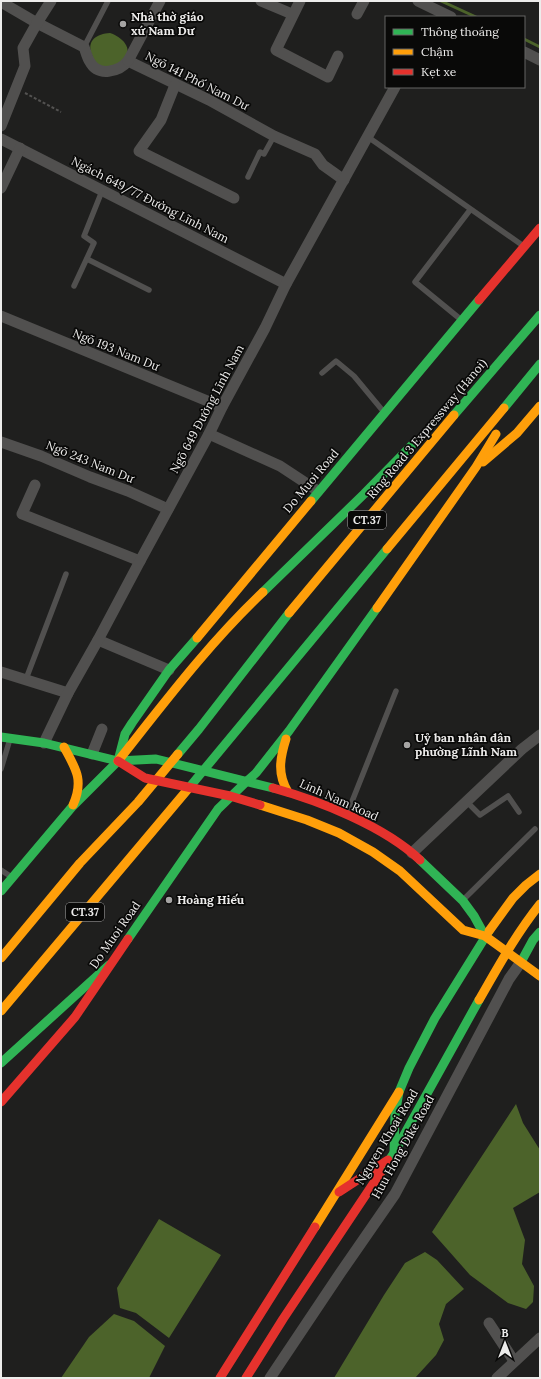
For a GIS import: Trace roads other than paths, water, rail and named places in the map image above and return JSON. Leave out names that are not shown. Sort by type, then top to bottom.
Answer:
[{"type":"main road","name":"Do Muoi Road","points":[[118,761],[125,734],[170,670],[523,246],[540,228]]},
{"type":"main road","points":[[447,410],[540,314]]},
{"type":"main road","name":"Ring Road 3 Expressway (Hanoi)","points":[[1,958],[80,863],[138,802],[199,729],[274,631],[540,314]]},
{"type":"main road","points":[[476,467],[538,366]]},
{"type":"main road","name":"CT.37","points":[[1,1011],[311,642],[538,366]]},
{"type":"main road","points":[[476,467],[517,433],[540,406]]},
{"type":"main road","points":[[1,891],[72,807],[118,761],[182,680],[246,608],[364,494],[419,438]]},
{"type":"main road","name":"Do Muoi Road","points":[[1,1102],[74,1017],[218,809],[256,773],[289,731],[476,467]]},
{"type":"main road","points":[[288,792],[282,781],[279,768],[280,759],[289,731]]},
{"type":"main road","name":"Linh Nam Road","points":[[5,738],[64,747],[118,761],[145,778],[230,796],[307,820],[339,834],[373,852],[400,871],[463,930],[485,936],[540,976]]},
{"type":"main road","points":[[64,747],[74,762],[79,774],[78,796],[72,807]]},
{"type":"main road","name":"Linh Nam Road","points":[[118,761],[156,759],[247,781],[316,801],[374,828],[412,853],[463,901],[474,916],[485,936]]},
{"type":"main road","points":[[220,1378],[399,1092],[409,1068],[435,1018],[485,936],[513,898],[540,874]]},
{"type":"main road","name":"Nguyen Khoai Road","points":[[246,1378],[283,1319],[392,1156],[506,952],[527,920],[540,904]]},
{"type":"main road","points":[[521,962],[533,940],[540,932]]},
{"type":"main road","points":[[1,1063],[38,1028],[110,965]]},
{"type":"main road","points":[[334,1195],[392,1156],[395,1115],[399,1092]]},
{"type":"street","points":[[1,126],[25,66],[23,48],[51,1]]},
{"type":"street","points":[[128,61],[160,1]]},
{"type":"street","points":[[262,1],[292,14]]},
{"type":"street","points":[[300,1],[292,14],[276,50],[328,76],[338,56]]},
{"type":"street","points":[[357,14],[364,1]]},
{"type":"street","points":[[418,1],[438,9],[449,16]]},
{"type":"street","points":[[1,2],[84,48]]},
{"type":"street","name":"Ngõ 141 Phố Nam Dư","points":[[84,48],[90,63],[95,68],[111,72],[119,70],[128,61],[216,104],[274,136],[315,154],[323,165],[344,180]]},
{"type":"street","points":[[525,52],[540,60]]},
{"type":"street","points":[[175,85],[161,120],[139,151],[234,198]]},
{"type":"street","name":"Ngõ 649 Đường Lĩnh Nam","points":[[44,744],[68,692],[98,640],[209,434],[265,328],[286,284],[394,88]]},
{"type":"street","name":"Ngách 649/77 Đường Lĩnh Nam","points":[[1,139],[286,284]]},
{"type":"street","points":[[1,188],[20,148]]},
{"type":"street","name":"Ngõ 193 Nam Dư","points":[[1,316],[222,408]]},
{"type":"street","points":[[209,434],[280,466],[318,491]]},
{"type":"street","name":"Ngõ 243 Nam Dư","points":[[1,442],[41,456],[128,491],[168,509]]},
{"type":"street","points":[[35,485],[22,514],[140,561]]},
{"type":"street","points":[[98,640],[170,670]]},
{"type":"street","points":[[1,672],[68,692]]},
{"type":"street","points":[[92,754],[102,728]]},
{"type":"street","points":[[412,853],[522,749],[540,735]]},
{"type":"street","name":"Huu Hong Dike Road","points":[[270,1378],[395,1194],[509,979],[521,962]]},
{"type":"street","points":[[489,1323],[514,1361]]},
{"type":"street","points":[[497,1378],[540,1338]]},
{"type":"lane","points":[[84,48],[108,1]]},
{"type":"lane","points":[[248,177],[260,152],[264,154],[274,136]]},
{"type":"lane","points":[[368,137],[523,246]]},
{"type":"lane","points":[[74,286],[94,243],[84,236],[102,191]]},
{"type":"lane","points":[[462,320],[415,282],[470,210]]},
{"type":"lane","points":[[87,259],[149,290]]},
{"type":"lane","points":[[322,373],[336,360],[354,376],[385,412]]},
{"type":"lane","points":[[26,680],[66,574]]},
{"type":"lane","points":[[346,815],[396,691]]},
{"type":"lane","points":[[1,769],[5,738]]},
{"type":"lane","points":[[466,801],[480,815],[508,796],[519,812]]},
{"type":"lane","points":[[463,901],[535,829]]},
{"type":"lane","points":[[1,870],[12,878]]},
{"type":"waterway","points":[[441,1],[474,16]]},
{"type":"waterway","points":[[525,40],[540,47]]},
{"type":"place","name":"Nhà thờ giáo xứ Nam Dư","points":[[123,24]]},
{"type":"place","name":"Uỷ ban nhân dân phường Lĩnh Nam","points":[[407,745]]},
{"type":"place","name":"Hoàng Hiếu","points":[[169,900]]}]
